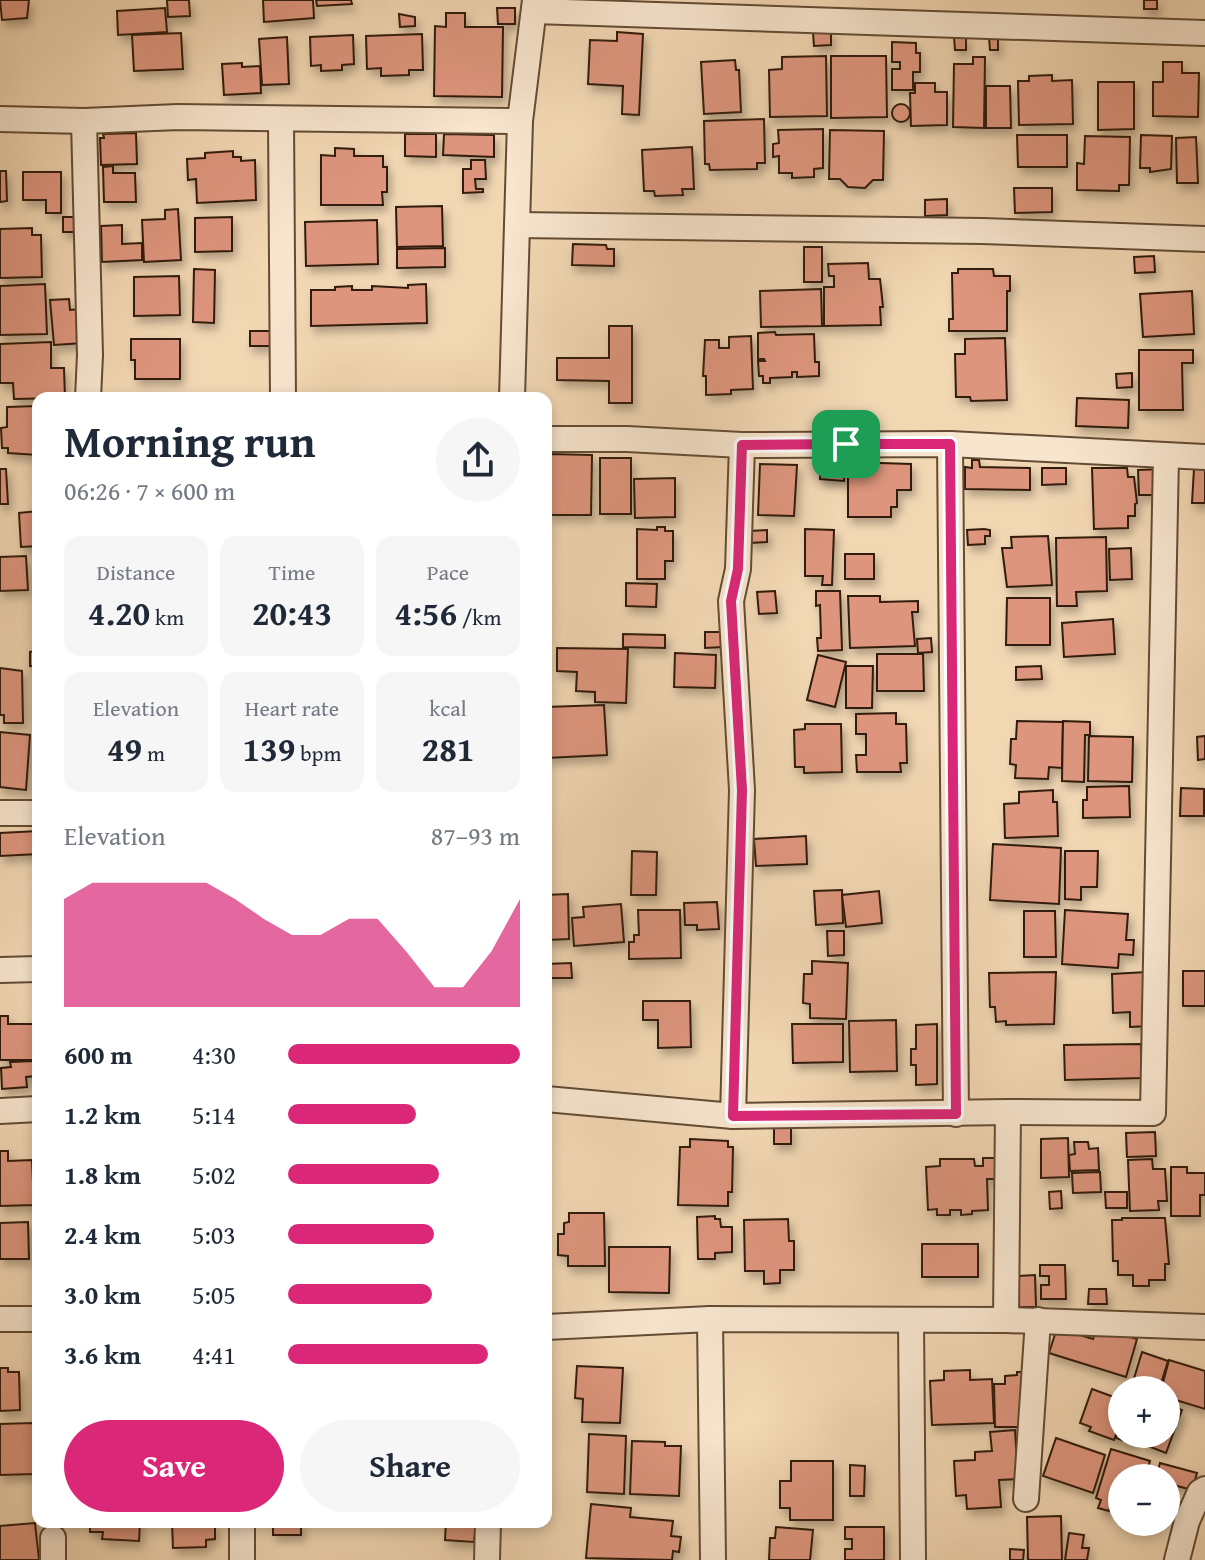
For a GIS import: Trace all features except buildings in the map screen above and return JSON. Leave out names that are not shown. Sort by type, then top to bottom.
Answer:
[{"type":"street","points":[[512,392],[520,121],[534,6],[1205,33]]},
{"type":"street","points":[[0,119],[84,121],[178,117],[520,121]]},
{"type":"street","points":[[281,120],[283,392]]},
{"type":"street","points":[[84,121],[88,392]]},
{"type":"street","points":[[517,225],[983,231],[1205,239]]},
{"type":"street","points":[[552,439],[742,445],[950,444],[1205,457]]},
{"type":"street","points":[[950,444],[956,1114]]},
{"type":"street","points":[[733,1116],[742,790],[731,601],[738,569],[742,445]]},
{"type":"street","points":[[552,1100],[733,1116],[1153,1113],[1166,456]]},
{"type":"street","points":[[0,813],[32,813]]},
{"type":"street","points":[[0,970],[32,969]]},
{"type":"street","points":[[0,1111],[32,1109]]},
{"type":"street","points":[[1006,1320],[1008,1112]]},
{"type":"street","points":[[0,1319],[32,1319]]},
{"type":"street","points":[[710,1319],[713,1560]]},
{"type":"street","points":[[552,1327],[710,1319],[1038,1320],[1205,1327]]},
{"type":"street","points":[[911,1320],[913,1560]]},
{"type":"street","points":[[1026,1499],[1038,1320]]},
{"type":"street","points":[[1177,1560],[1187,1521],[1200,1492],[1205,1489]]},
{"type":"street","points":[[242,1528],[242,1560]]},
{"type":"street","points":[[487,1560],[488,1528]]},
{"type":"route","points":[[846,444],[950,444],[956,1114],[733,1116],[742,790],[731,601],[738,569],[742,445],[846,444]]}]
